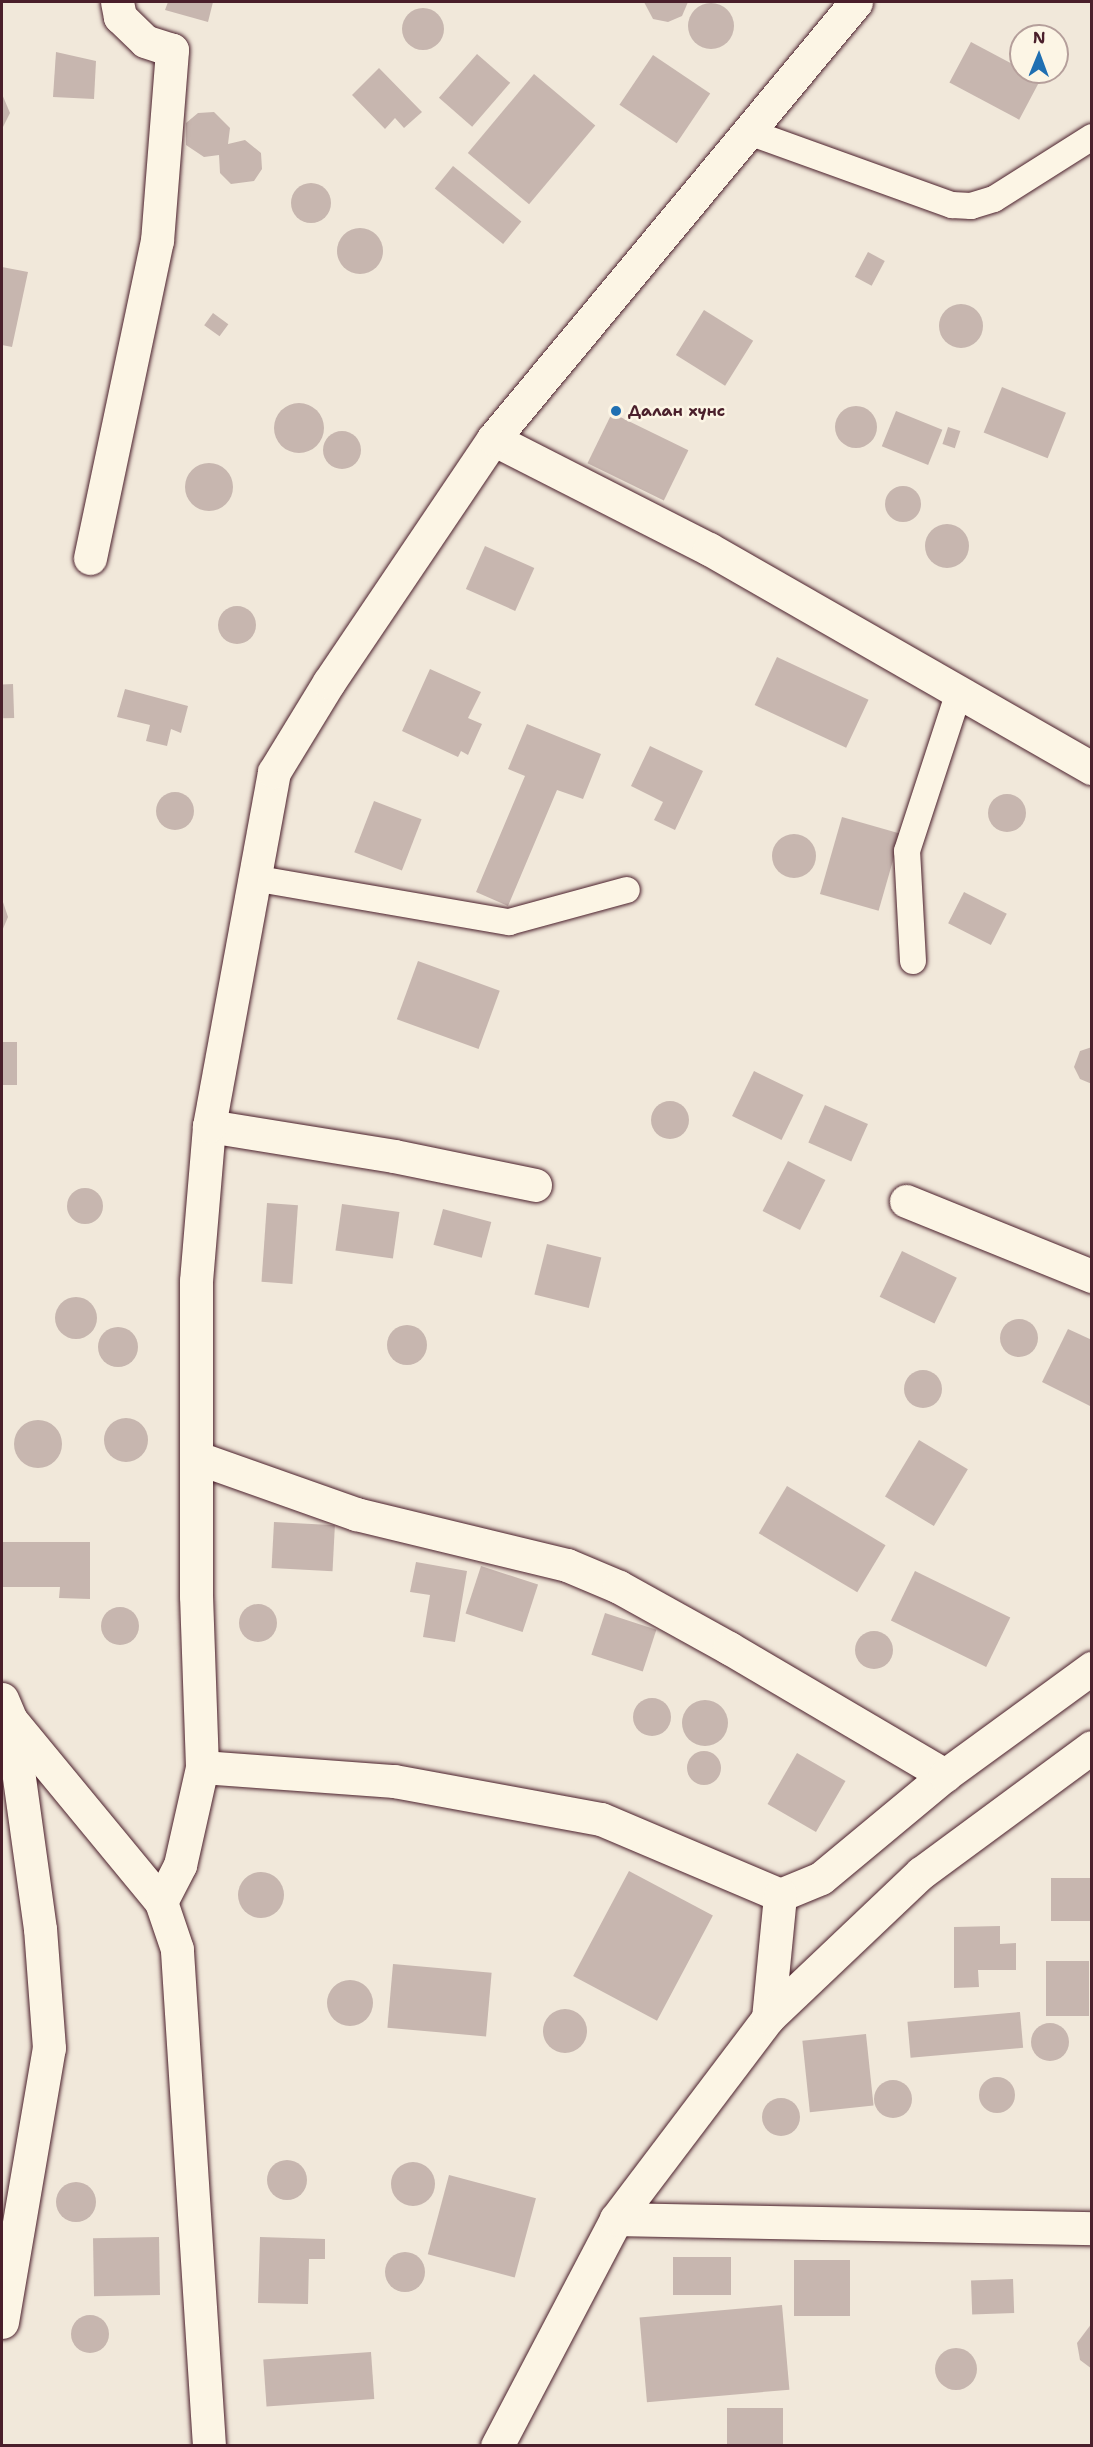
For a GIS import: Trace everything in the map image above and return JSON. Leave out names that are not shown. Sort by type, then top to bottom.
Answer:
[{"type":"street","points":[[90,558],[157,241],[172,50],[145,41],[120,17],[117,2]]},
{"type":"street","points":[[161,1902],[180,1865],[202,1767],[196,1596],[198,1458],[196,1281],[209,1126],[274,772],[329,682],[493,440],[855,2]]},
{"type":"street","points":[[493,440],[709,549],[958,695],[1092,768]]},
{"type":"street","points":[[209,1126],[394,1156],[535,1185]]},
{"type":"street","points":[[906,1201],[1092,1276]]},
{"type":"street","points":[[198,1458],[356,1514],[567,1565],[619,1587],[729,1648],[945,1775]]},
{"type":"street","points":[[202,1767],[394,1781],[601,1819],[780,1895],[821,1878],[945,1775],[1092,1668]]},
{"type":"street","points":[[6,1710],[161,1902],[177,1950],[209,2445]]},
{"type":"street","points":[[2,2322],[49,2048],[40,1929],[6,1710]]},
{"type":"street","points":[[497,2445],[616,2219],[768,2018],[921,1873],[1092,1747]]},
{"type":"street","points":[[768,2018],[780,1895]]},
{"type":"street","points":[[616,2219],[1092,2228]]},
{"type":"lane","points":[[749,132],[952,206],[971,207],[994,200],[1092,137]]},
{"type":"lane","points":[[913,961],[907,851],[958,695]]},
{"type":"lane","points":[[253,878],[509,922],[627,890]]},
{"type":"building","points":[[168,2],[213,2],[208,22],[165,10]]},
{"type":"building","points":[[644,2],[688,2],[682,16],[668,22],[653,19]]},
{"type":"building","points":[[711,3],[727,10],[734,26],[727,42],[711,49],[695,42],[688,26],[695,10]]},
{"type":"building","points":[[423,8],[431,9],[438,14],[443,21],[443,37],[438,44],[431,49],[423,50],[415,49],[408,44],[403,37],[402,29],[403,21],[408,14],[415,9]]},
{"type":"building","points":[[971,42],[1009,62],[1009,84],[1038,84],[1019,120],[949,83]]},
{"type":"building","points":[[56,52],[96,61],[94,99],[53,97]]},
{"type":"building","points":[[477,54],[510,83],[472,127],[439,98]]},
{"type":"building","points":[[653,55],[710,94],[677,143],[619,105]]},
{"type":"building","points":[[379,68],[422,112],[404,128],[395,118],[385,129],[352,95]]},
{"type":"building","points":[[534,74],[595,125],[529,204],[468,153]]},
{"type":"building","points":[[2,94],[10,113],[2,129]]},
{"type":"building","points":[[214,112],[230,128],[228,144],[245,140],[261,153],[262,169],[254,181],[231,184],[220,173],[219,155],[204,157],[186,145],[186,123],[198,113]]},
{"type":"building","points":[[453,166],[521,221],[503,244],[435,189]]},
{"type":"building","points":[[311,183],[319,184],[325,189],[330,195],[330,211],[325,217],[319,222],[311,223],[303,222],[297,217],[292,211],[291,203],[292,195],[297,189],[303,184]]},
{"type":"building","points":[[360,228],[376,235],[383,251],[376,267],[360,274],[344,267],[337,251],[344,235]]},
{"type":"building","points":[[868,252],[885,261],[872,286],[855,277]]},
{"type":"building","points":[[2,267],[28,272],[12,347],[2,345]]},
{"type":"building","points":[[961,304],[977,310],[983,326],[977,342],[961,348],[945,342],[939,326],[945,310]]},
{"type":"building","points":[[704,310],[753,341],[725,386],[676,355]]},
{"type":"building","points":[[213,313],[228,324],[220,336],[204,325]]},
{"type":"building","points":[[1002,387],[1066,413],[1048,458],[984,432]]},
{"type":"building","points":[[294,403],[304,403],[317,410],[324,423],[324,433],[317,446],[304,453],[294,453],[285,449],[278,442],[274,433],[274,423],[278,414],[285,407]]},
{"type":"building","points":[[856,406],[871,412],[877,427],[871,442],[856,448],[841,442],[835,427],[841,412]]},
{"type":"building","points":[[896,411],[942,430],[928,465],[882,446]]},
{"type":"building","points":[[612,413],[688,450],[664,501],[587,463]]},
{"type":"building","points":[[948,427],[960,431],[955,448],[942,444]]},
{"type":"building","points":[[342,431],[355,437],[361,450],[355,463],[342,469],[329,463],[323,450],[329,437]]},
{"type":"building","points":[[209,463],[226,470],[233,487],[226,504],[209,511],[192,504],[185,487],[192,470]]},
{"type":"building","points":[[903,486],[916,491],[921,504],[916,517],[903,522],[890,517],[885,504],[890,491]]},
{"type":"building","points":[[947,524],[963,530],[969,546],[963,562],[947,568],[931,562],[925,546],[931,530]]},
{"type":"building","points":[[485,546],[534,568],[515,611],[466,589]]},
{"type":"building","points":[[237,606],[250,612],[256,625],[250,638],[237,644],[224,638],[218,625],[224,612]]},
{"type":"building","points":[[777,657],[869,700],[846,748],[755,705]]},
{"type":"building","points":[[430,669],[481,692],[468,718],[482,724],[468,755],[461,751],[458,757],[402,731]]},
{"type":"building","points":[[2,684],[13,684],[14,718],[3,718]]},
{"type":"building","points":[[125,689],[188,706],[181,733],[171,729],[167,746],[146,741],[150,725],[117,717]]},
{"type":"building","points":[[527,724],[601,754],[583,799],[557,790],[508,906],[476,892],[525,776],[508,769]]},
{"type":"building","points":[[650,746],[703,771],[675,830],[654,820],[663,802],[631,786]]},
{"type":"building","points":[[175,792],[188,798],[194,811],[188,824],[175,830],[162,824],[156,811],[162,798]]},
{"type":"building","points":[[1007,794],[1014,795],[1020,800],[1025,806],[1025,820],[1020,826],[1014,831],[1007,832],[1000,831],[994,826],[989,820],[988,813],[989,806],[994,800],[1000,795]]},
{"type":"building","points":[[374,801],[422,819],[402,871],[354,852]]},
{"type":"building","points":[[842,817],[901,834],[879,911],[820,894]]},
{"type":"building","points":[[794,834],[803,835],[810,840],[815,847],[815,865],[810,872],[803,877],[794,878],[785,877],[778,872],[773,865],[772,856],[773,847],[778,840],[785,835]]},
{"type":"building","points":[[964,892],[1007,914],[991,945],[948,923]]},
{"type":"building","points":[[2,899],[8,917],[2,931]]},
{"type":"building","points":[[418,961],[500,991],[479,1049],[397,1019]]},
{"type":"building","points":[[2,1042],[17,1042],[17,1085],[2,1085]]},
{"type":"building","points":[[1092,1047],[1092,1084],[1080,1079],[1074,1067],[1080,1051]]},
{"type":"building","points":[[754,1071],[803,1095],[782,1140],[732,1116]]},
{"type":"building","points":[[670,1101],[683,1107],[689,1120],[683,1133],[670,1139],[657,1133],[651,1120],[657,1107]]},
{"type":"building","points":[[825,1105],[868,1124],[851,1162],[808,1142]]},
{"type":"building","points":[[788,1161],[825,1180],[800,1230],[763,1211]]},
{"type":"building","points":[[85,1188],[98,1193],[103,1206],[98,1219],[85,1224],[72,1219],[67,1206],[72,1193]]},
{"type":"building","points":[[267,1203],[298,1205],[292,1284],[261,1282]]},
{"type":"building","points":[[342,1204],[399,1212],[393,1259],[335,1251]]},
{"type":"building","points":[[443,1209],[491,1222],[482,1258],[433,1245]]},
{"type":"building","points":[[547,1244],[601,1258],[589,1308],[534,1294]]},
{"type":"building","points":[[902,1251],[957,1278],[934,1324],[880,1297]]},
{"type":"building","points":[[76,1297],[84,1298],[91,1303],[96,1310],[96,1326],[91,1333],[84,1338],[76,1339],[68,1338],[61,1333],[56,1326],[55,1318],[56,1310],[61,1303],[68,1298]]},
{"type":"building","points":[[1019,1319],[1026,1320],[1032,1325],[1037,1331],[1037,1345],[1032,1351],[1026,1356],[1019,1357],[1012,1356],[1006,1351],[1001,1345],[1000,1338],[1001,1331],[1006,1325],[1012,1320]]},
{"type":"building","points":[[407,1325],[415,1326],[421,1331],[426,1337],[426,1353],[421,1359],[415,1364],[407,1365],[399,1364],[393,1359],[388,1353],[387,1345],[388,1337],[393,1331],[399,1326]]},
{"type":"building","points":[[118,1327],[126,1328],[132,1333],[137,1339],[137,1355],[132,1361],[126,1366],[118,1367],[110,1366],[104,1361],[99,1355],[98,1347],[99,1339],[104,1333],[110,1328]]},
{"type":"building","points":[[1068,1329],[1092,1340],[1090,1406],[1042,1382]]},
{"type":"building","points":[[923,1370],[930,1371],[936,1376],[941,1382],[941,1396],[936,1402],[930,1407],[923,1408],[916,1407],[910,1402],[905,1396],[904,1389],[905,1382],[910,1376],[916,1371]]},
{"type":"building","points":[[126,1418],[141,1425],[148,1440],[141,1455],[126,1462],[111,1455],[104,1440],[111,1425]]},
{"type":"building","points":[[33,1420],[43,1420],[55,1427],[62,1439],[62,1449],[55,1461],[43,1468],[33,1468],[18,1457],[14,1449],[14,1439],[25,1424]]},
{"type":"building","points":[[919,1440],[968,1469],[934,1526],[885,1497]]},
{"type":"building","points":[[787,1486],[886,1545],[857,1592],[759,1533]]},
{"type":"building","points":[[274,1522],[335,1525],[333,1571],[272,1568]]},
{"type":"building","points":[[3,1542],[90,1542],[90,1599],[59,1598],[60,1587],[3,1587]]},
{"type":"building","points":[[416,1562],[467,1571],[455,1642],[423,1637],[430,1595],[410,1592]]},
{"type":"building","points":[[481,1566],[538,1585],[523,1632],[466,1614]]},
{"type":"building","points":[[915,1571],[1010,1617],[986,1667],[891,1620]]},
{"type":"building","points":[[258,1604],[271,1610],[277,1623],[271,1636],[258,1642],[245,1636],[239,1623],[245,1610]]},
{"type":"building","points":[[120,1607],[127,1608],[133,1613],[138,1619],[138,1633],[133,1639],[127,1644],[120,1645],[113,1644],[107,1639],[102,1633],[101,1626],[102,1619],[107,1613],[113,1608]]},
{"type":"building","points":[[605,1613],[656,1630],[643,1672],[591,1655]]},
{"type":"building","points":[[874,1631],[881,1632],[887,1637],[892,1643],[892,1657],[887,1663],[881,1668],[874,1669],[867,1668],[861,1663],[856,1657],[855,1650],[856,1643],[861,1637],[867,1632]]},
{"type":"building","points":[[652,1698],[665,1704],[671,1717],[665,1730],[652,1736],[639,1730],[633,1717],[639,1704]]},
{"type":"building","points":[[705,1700],[721,1707],[728,1723],[721,1739],[705,1746],[689,1739],[682,1723],[689,1707]]},
{"type":"building","points":[[704,1751],[716,1756],[721,1768],[716,1780],[704,1785],[692,1780],[687,1768],[692,1756]]},
{"type":"building","points":[[797,1753],[845,1781],[816,1832],[768,1804]]},
{"type":"building","points":[[629,1871],[713,1916],[657,2021],[573,1976]]},
{"type":"building","points":[[261,1872],[277,1879],[284,1895],[277,1911],[261,1918],[245,1911],[238,1895],[245,1879]]},
{"type":"building","points":[[1051,1878],[1092,1878],[1092,1921],[1051,1921]]},
{"type":"building","points":[[1000,1926],[1000,1944],[1016,1943],[1016,1970],[978,1970],[979,1987],[954,1988],[954,1927]]},
{"type":"building","points":[[1046,1961],[1089,1961],[1089,2016],[1046,2016]]},
{"type":"building","points":[[393,1964],[492,1973],[486,2036],[387,2028]]},
{"type":"building","points":[[350,1980],[359,1981],[367,1986],[372,1994],[372,2012],[367,2020],[359,2025],[350,2026],[341,2025],[333,2020],[328,2012],[327,2003],[328,1994],[333,1986],[341,1981]]},
{"type":"building","points":[[565,2009],[580,2016],[587,2031],[580,2046],[565,2053],[550,2046],[543,2031],[550,2016]]},
{"type":"building","points":[[1020,2012],[1023,2048],[911,2058],[907,2022]]},
{"type":"building","points":[[1050,2023],[1063,2029],[1069,2042],[1063,2055],[1050,2061],[1037,2055],[1031,2042],[1037,2029]]},
{"type":"building","points":[[866,2034],[874,2106],[810,2112],[802,2041]]},
{"type":"building","points":[[997,2077],[1010,2082],[1015,2095],[1010,2108],[997,2113],[984,2108],[979,2095],[984,2082]]},
{"type":"building","points":[[893,2080],[906,2086],[912,2099],[906,2112],[893,2118],[880,2112],[874,2099],[880,2086]]},
{"type":"building","points":[[781,2098],[794,2104],[800,2117],[794,2130],[781,2136],[768,2130],[762,2117],[768,2104]]},
{"type":"building","points":[[287,2160],[301,2166],[307,2180],[301,2194],[287,2200],[273,2194],[267,2180],[273,2166]]},
{"type":"building","points":[[413,2162],[422,2163],[429,2168],[434,2175],[434,2193],[429,2200],[422,2205],[413,2206],[404,2205],[397,2200],[392,2193],[391,2184],[392,2175],[397,2168],[404,2163]]},
{"type":"building","points":[[449,2175],[536,2198],[515,2277],[428,2254]]},
{"type":"building","points":[[76,2182],[90,2188],[96,2202],[90,2216],[76,2222],[62,2216],[56,2202],[62,2188]]},
{"type":"building","points":[[159,2237],[160,2295],[94,2296],[93,2238]]},
{"type":"building","points":[[260,2237],[325,2239],[325,2259],[309,2259],[308,2304],[258,2303]]},
{"type":"building","points":[[405,2252],[419,2258],[425,2272],[419,2286],[405,2292],[391,2286],[385,2272],[391,2258]]},
{"type":"building","points":[[673,2257],[731,2257],[731,2295],[673,2295]]},
{"type":"building","points":[[794,2260],[850,2260],[850,2316],[794,2316]]},
{"type":"building","points":[[1013,2279],[1014,2313],[972,2314],[971,2280]]},
{"type":"building","points":[[782,2305],[789,2390],[647,2402],[640,2317]]},
{"type":"building","points":[[90,2315],[103,2321],[109,2334],[103,2347],[90,2353],[77,2347],[71,2334],[77,2321]]},
{"type":"building","points":[[1092,2323],[1092,2369],[1080,2360],[1077,2343]]},
{"type":"building","points":[[956,2348],[971,2354],[977,2369],[971,2384],[956,2390],[941,2384],[935,2369],[941,2354]]},
{"type":"building","points":[[371,2352],[374,2399],[267,2406],[263,2360]]},
{"type":"building","points":[[727,2408],[783,2408],[783,2446],[727,2446]]},
{"type":"place","name":"Далан хүнс","points":[[616,411]]}]
